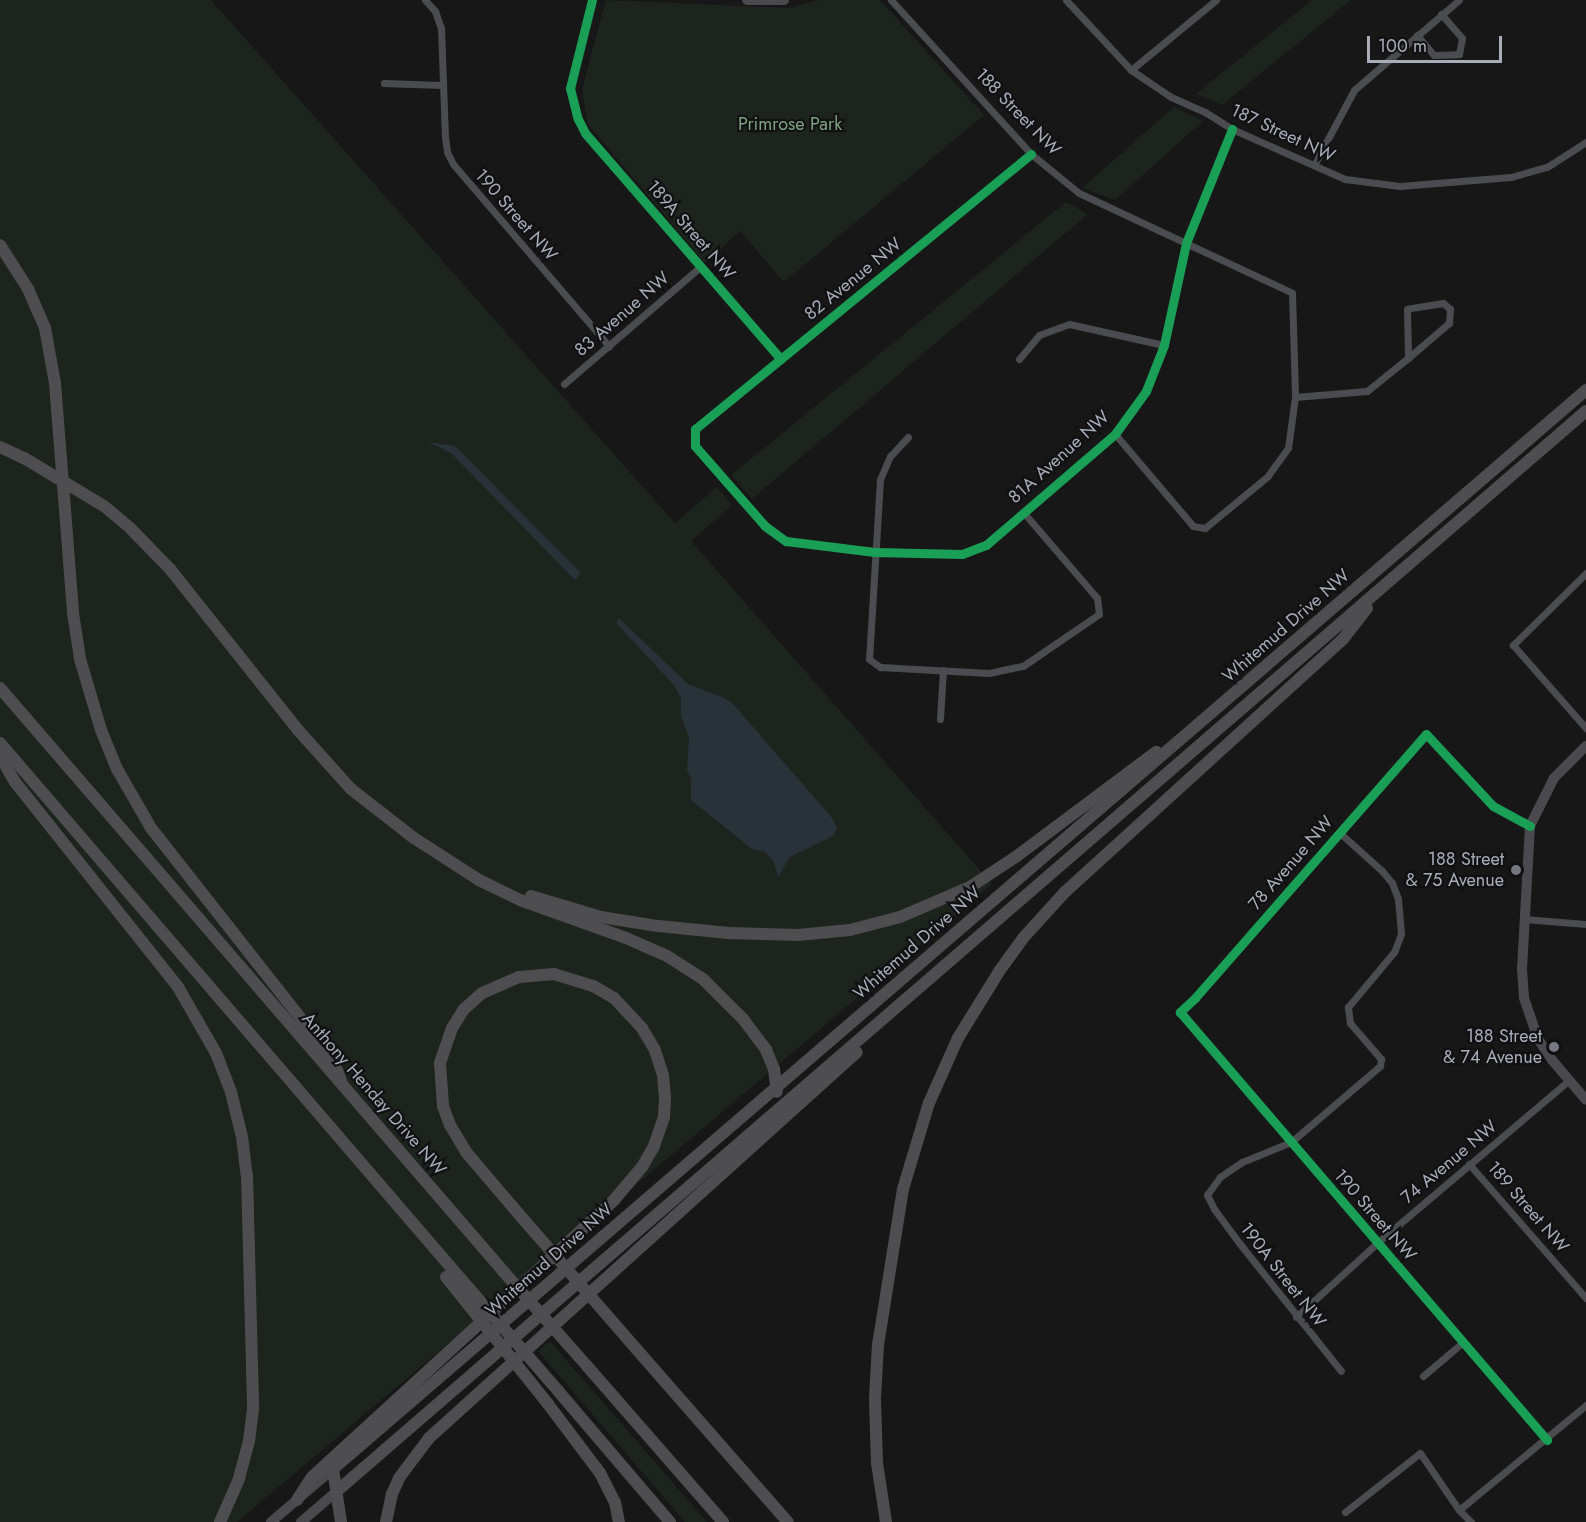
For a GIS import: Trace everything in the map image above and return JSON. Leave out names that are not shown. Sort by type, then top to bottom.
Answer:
[{"type":"highway","points":[[0,244],[28,290],[45,327],[56,394],[73,614],[80,659],[101,730],[117,769],[151,828],[333,1059],[342,1084]]},
{"type":"highway","name":"Whitemud Drive NW","points":[[333,1468],[1259,674],[1586,390]]},
{"type":"highway","name":"Whitemud Drive NW","points":[[337,1491],[1586,411]]},
{"type":"highway","points":[[0,447],[24,458],[104,506],[131,529],[170,569],[335,773],[374,808],[479,880],[520,900],[626,938],[667,956],[703,979],[743,1019],[766,1050],[774,1069],[777,1088],[775,1114]]},
{"type":"highway","points":[[886,1522],[876,1454],[874,1398],[878,1345],[903,1189],[929,1103],[958,1038],[1000,970],[1024,937],[1065,892],[1343,639],[1384,585]]},
{"type":"highway","points":[[435,852],[523,893],[601,917],[729,933],[798,935],[850,930],[900,917],[970,886],[1046,835],[1259,674]]},
{"type":"highway","name":"Anthony Henday Drive NW","points":[[0,688],[723,1522]]},
{"type":"highway","points":[[0,743],[424,1236],[600,1473],[615,1502],[619,1522]]},
{"type":"highway","points":[[0,756],[15,782],[178,987],[216,1053],[231,1092],[242,1137],[247,1175],[253,1409],[249,1441],[239,1479],[220,1522]]},
{"type":"highway","points":[[297,1500],[312,1477],[614,1200],[642,1167],[654,1146],[664,1117],[665,1098],[663,1076],[655,1050],[642,1028],[614,998],[593,986],[554,974],[519,977],[482,993],[464,1009],[452,1028],[440,1063],[443,1106],[450,1125],[466,1152],[517,1212],[625,1336],[788,1522]]},
{"type":"highway","points":[[386,1522],[392,1494],[399,1478],[429,1438],[845,1064],[909,997]]},
{"type":"highway","points":[[450,1274],[559,1392],[670,1522]]},
{"type":"highway","points":[[333,1468],[341,1522]]},
{"type":"street","name":"190 Street NW","points":[[425,0],[435,11],[441,28],[441,85],[447,152],[453,164],[609,346]]},
{"type":"street","name":"189A Street NW","points":[[592,0],[570,87],[578,119],[585,133],[782,359]]},
{"type":"street","points":[[747,0],[784,0]]},
{"type":"street","name":"188 Street NW","points":[[891,0],[1031,154],[1079,193],[1292,293],[1295,397],[1288,448],[1268,476],[1205,528],[1193,526],[1114,434]]},
{"type":"street","name":"187 Street NW","points":[[1066,0],[1131,70],[1171,97],[1205,112],[1232,129],[1345,179],[1400,186],[1529,174],[1547,167],[1586,142]]},
{"type":"street","points":[[1131,70],[1216,0]]},
{"type":"street","points":[[1314,165],[1354,90],[1459,0]]},
{"type":"street","points":[[1417,35],[1434,55],[1459,54],[1462,38],[1441,14]]},
{"type":"street","points":[[384,83],[441,85]]},
{"type":"street","name":"81A Avenue NW","points":[[786,541],[874,552],[962,554],[986,544],[1114,434],[1146,391],[1164,345],[1186,243],[1232,129]]},
{"type":"street","name":"82 Avenue NW","points":[[786,541],[765,526],[695,446],[695,429],[1031,154]]},
{"type":"street","name":"83 Avenue NW","points":[[564,384],[700,267]]},
{"type":"street","points":[[1295,397],[1367,391],[1408,358],[1449,323],[1450,309],[1443,303],[1407,309],[1408,358]]},
{"type":"street","points":[[1019,359],[1039,335],[1069,324],[1164,345]]},
{"type":"street","points":[[908,437],[890,456],[880,480],[868,658],[880,667],[989,673],[1023,666],[1099,614],[1097,598],[1023,512]]},
{"type":"street","points":[[1586,573],[1513,645],[1586,728]]},
{"type":"street","points":[[940,719],[943,670]]},
{"type":"street","name":"78 Avenue NW","points":[[1180,1011],[1195,998],[1426,734],[1493,806],[1530,826]]},
{"type":"street","points":[[1586,746],[1554,778],[1530,826],[1524,919],[1524,998],[1538,1039],[1586,1100]]},
{"type":"street","points":[[1291,1142],[1380,1066],[1381,1059],[1350,1023],[1348,1007],[1394,952],[1401,934],[1398,899],[1392,883],[1340,832]]},
{"type":"street","points":[[1524,919],[1586,924]]},
{"type":"street","name":"190 Street NW","points":[[1180,1011],[1547,1440]]},
{"type":"street","name":"74 Avenue NW","points":[[1296,1317],[1377,1243],[1569,1080]]},
{"type":"street","name":"190A Street NW","points":[[1291,1142],[1242,1162],[1220,1177],[1207,1195],[1214,1209],[1296,1317],[1341,1371]]},
{"type":"street","name":"189 Street NW","points":[[1469,1164],[1586,1298]]},
{"type":"street","points":[[1423,1376],[1463,1342]]},
{"type":"street","points":[[1459,1510],[1547,1440],[1586,1405]]},
{"type":"street","points":[[1345,1512],[1420,1453],[1459,1510],[1471,1522]]},
{"type":"street","name":"Whitemud Drive NW","points":[[271,1522],[333,1468]]},
{"type":"street","name":"Whitemud Drive NW","points":[[302,1522],[337,1491]]},
{"type":"green space","points":[[0,0],[211,0],[675,523],[717,487],[732,505],[691,541],[992,884],[237,1522],[0,1522]]},
{"type":"green space","name":"Primrose Park","points":[[606,0],[789,8],[818,0],[880,0],[984,115],[784,282],[740,231],[705,263],[587,123],[582,89]]},
{"type":"green space","points":[[1312,0],[1351,0],[1222,105],[1196,94]]},
{"type":"green space","points":[[1174,107],[1203,121],[1115,200],[1082,188]]},
{"type":"green space","points":[[1066,202],[1088,214],[752,499],[731,475]]},
{"type":"green space","points":[[550,1341],[707,1522],[685,1522],[538,1351]]},
{"type":"shaded area","points":[[428,442],[455,446],[581,573],[575,580],[451,453]]},
{"type":"shaded area","points":[[620,619],[688,684],[725,698],[735,706],[832,818],[837,828],[833,836],[790,857],[778,877],[773,860],[765,852],[752,849],[691,800],[691,779],[687,770],[689,737],[681,717],[681,698],[674,685],[617,624],[617,620]]},
{"type":"cycle path","points":[[592,0],[570,88],[578,119],[585,133],[781,359]]},
{"type":"cycle path","points":[[1031,154],[695,429],[695,446],[765,526],[786,541],[874,552],[962,554],[986,545],[1115,434],[1146,391],[1164,345],[1186,243],[1232,129]]},
{"type":"cycle path","points":[[1530,826],[1493,806],[1426,734],[1195,998],[1180,1012],[1547,1440]]},
{"type":"place","name":"188 Street & 75 Avenue","points":[[1516,870]]},
{"type":"place","name":"188 Street & 74 Avenue","points":[[1554,1047]]}]
